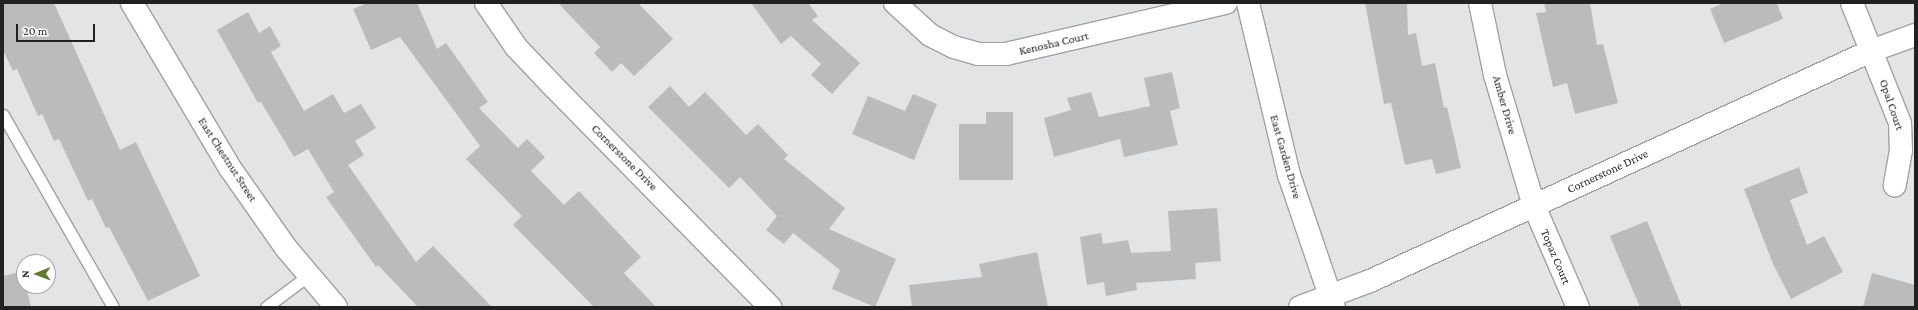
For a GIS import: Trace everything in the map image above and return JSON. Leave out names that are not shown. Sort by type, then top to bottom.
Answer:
[{"type":"street","name":"East Chestnut Street","points":[[132,3],[230,168],[309,275],[336,307]]},
{"type":"street","name":"Cornerstone Drive","points":[[486,3],[516,47],[770,307]]},
{"type":"street","name":"Kenosha Court","points":[[894,3],[930,35],[954,47],[978,54],[1006,54],[1226,3]]},
{"type":"street","name":"East Garden Drive","points":[[1248,3],[1289,175],[1332,302]]},
{"type":"street","name":"Amber Drive","points":[[1480,3],[1495,75],[1534,206]]},
{"type":"street","points":[[1852,3],[1871,51]]},
{"type":"street","name":"Cornerstone Drive","points":[[1300,307],[1332,302],[1534,206],[1871,51],[1915,35]]},
{"type":"street","name":"Opal Court","points":[[1871,51],[1900,123],[1901,150],[1895,185]]},
{"type":"street","name":"Topaz Court","points":[[1534,206],[1578,307]]},
{"type":"lane","points":[[3,116],[113,307]]},
{"type":"lane","points":[[266,307],[309,275]]},
{"type":"building","points":[[3,3],[54,3],[120,150],[136,142],[200,276],[148,301],[109,227],[106,228],[92,199],[88,201],[59,139],[54,141],[42,114],[38,116],[17,69],[13,71],[3,50]]},
{"type":"building","points":[[367,3],[417,3],[437,49],[446,43],[488,102],[479,108],[518,148],[527,139],[545,157],[531,171],[564,205],[579,191],[641,257],[624,273],[656,307],[594,307],[513,225],[522,216],[466,159],[480,146],[400,37],[371,50],[353,9]]},
{"type":"building","points":[[558,3],[638,3],[673,39],[634,76],[621,63],[612,72],[594,53],[600,47]]},
{"type":"building","points":[[751,3],[808,3],[818,16],[812,20],[860,63],[832,94],[811,75],[821,64],[791,36],[781,44]]},
{"type":"building","points":[[1365,3],[1407,3],[1408,35],[1416,33],[1422,66],[1435,63],[1444,108],[1447,107],[1461,168],[1436,174],[1432,159],[1405,165],[1391,103],[1384,104]]},
{"type":"building","points":[[1544,3],[1590,3],[1597,45],[1603,44],[1618,103],[1575,114],[1567,83],[1553,87],[1536,13],[1546,12]]},
{"type":"building","points":[[1724,3],[1777,3],[1783,19],[1724,43],[1710,9]]},
{"type":"building","points":[[248,12],[259,33],[270,26],[281,46],[271,52],[304,111],[333,94],[344,113],[361,104],[376,128],[355,141],[364,155],[348,165],[416,262],[433,246],[492,307],[418,307],[378,265],[376,267],[326,197],[334,192],[308,149],[294,157],[261,102],[258,103],[217,30]]},
{"type":"building","points":[[1172,72],[1180,108],[1170,111],[1178,145],[1124,157],[1120,139],[1054,157],[1044,118],[1071,110],[1067,98],[1091,92],[1099,117],[1150,106],[1144,78]]},
{"type":"building","points":[[670,86],[689,107],[705,92],[746,135],[758,124],[788,155],[784,159],[845,208],[829,229],[896,259],[875,307],[832,289],[840,270],[793,233],[784,244],[766,230],[777,216],[740,177],[729,188],[648,107]]},
{"type":"building","points":[[913,94],[937,104],[914,160],[852,134],[868,96],[905,111]]},
{"type":"building","points":[[986,112],[1013,112],[1013,180],[959,180],[959,124],[986,124]]},
{"type":"building","points":[[1799,167],[1808,193],[1790,200],[1807,245],[1824,236],[1843,272],[1791,299],[1773,264],[1744,189]]},
{"type":"building","points":[[1217,208],[1221,261],[1195,263],[1196,279],[1136,283],[1137,290],[1106,296],[1104,282],[1087,285],[1080,237],[1101,233],[1103,244],[1128,240],[1131,253],[1171,251],[1168,211]]},
{"type":"building","points":[[1647,221],[1682,307],[1640,307],[1618,256],[1610,236]]},
{"type":"building","points":[[1037,252],[1048,307],[912,307],[909,285],[982,277],[979,264]]},
{"type":"building","points":[[16,273],[16,294],[28,294],[31,307],[3,307],[3,276]]},
{"type":"building","points":[[1872,273],[1915,285],[1915,307],[1863,307]]}]
